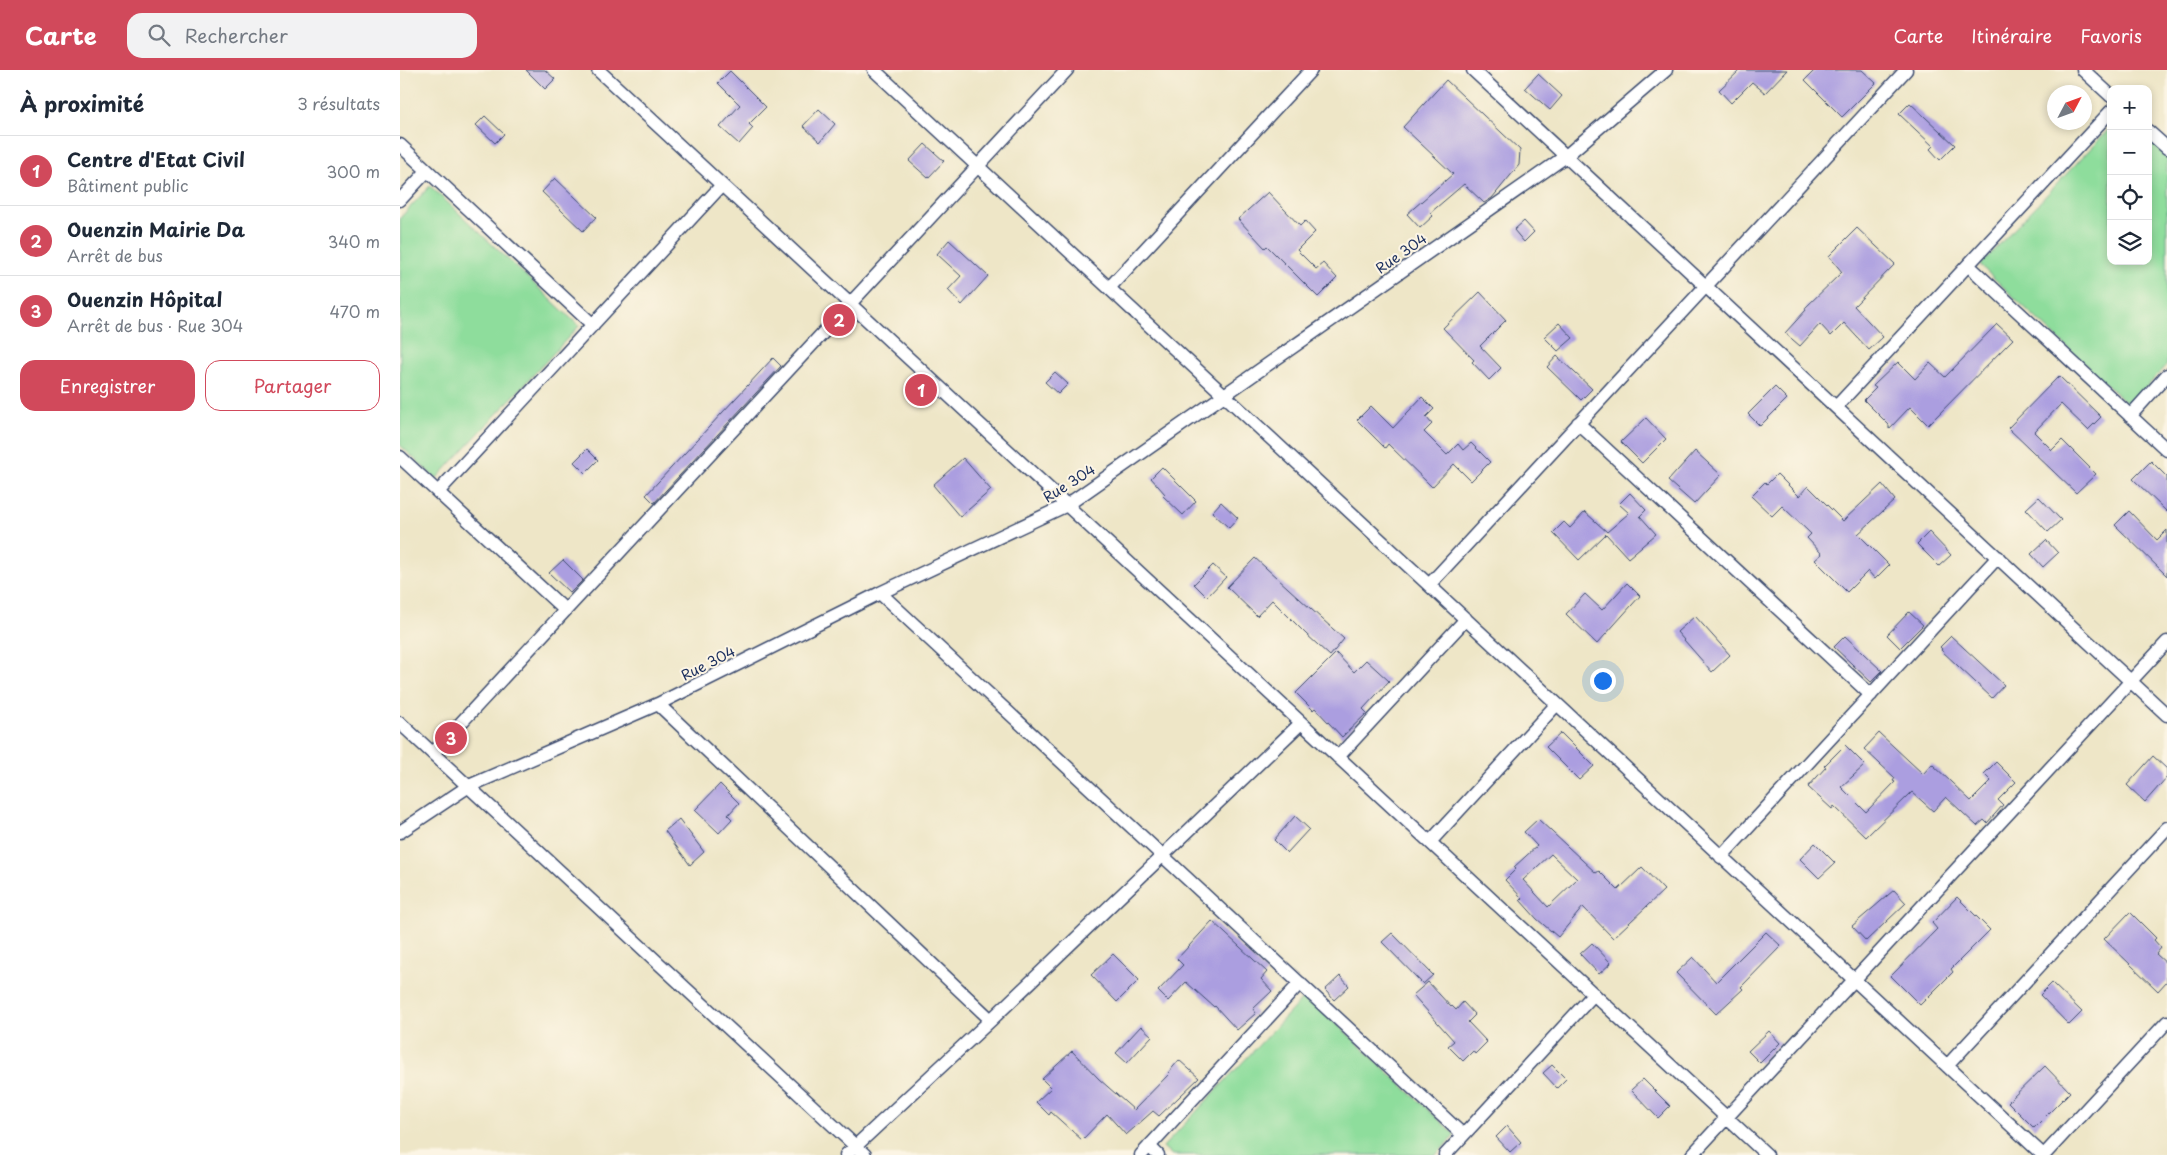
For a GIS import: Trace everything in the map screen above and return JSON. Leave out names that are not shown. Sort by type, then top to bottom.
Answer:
[{"type":"street","points":[[598,70],[1767,1155]]},
{"type":"street","points":[[874,70],[2043,1155],[2167,1022]]},
{"type":"street","points":[[433,753],[1067,70]]},
{"type":"street","points":[[1109,288],[1311,70]]},
{"type":"street","points":[[1473,70],[2167,714]]},
{"type":"street","name":"Rue 304","points":[[400,832],[469,786],[658,704],[880,593],[1067,505],[1566,156],[1666,70]]},
{"type":"street","points":[[1429,585],[1906,70]]},
{"type":"street","points":[[2083,70],[2107,92]]},
{"type":"street","points":[[1836,407],[2107,115]]},
{"type":"street","points":[[2152,134],[2167,148]]},
{"type":"street","points":[[400,145],[593,325]]},
{"type":"street","points":[[400,200],[427,171]]},
{"type":"street","points":[[438,492],[722,185]]},
{"type":"street","points":[[1968,265],[2167,450]]},
{"type":"street","points":[[2130,416],[2167,375]]},
{"type":"street","points":[[1578,423],[1871,694]]},
{"type":"street","points":[[400,457],[565,610]]},
{"type":"street","points":[[1721,856],[1998,557]]},
{"type":"street","points":[[880,593],[1463,1135]]},
{"type":"street","points":[[1338,757],[1466,619]]},
{"type":"street","points":[[1692,1155],[2167,642]]},
{"type":"street","points":[[658,704],[991,1020]]},
{"type":"street","points":[[1430,842],[1557,704]]},
{"type":"street","points":[[851,1150],[991,1020],[1301,722]]},
{"type":"street","points":[[400,723],[469,786],[851,1150],[865,1155]]},
{"type":"street","points":[[1947,1066],[2167,828]]},
{"type":"street","points":[[1149,1152],[1300,983]]},
{"type":"street","points":[[1445,1155],[1594,994]]},
{"type":"green space","points":[[2107,131],[2107,265],[2152,265],[2152,140],[2167,154],[2167,365],[2129,406],[1980,265]]},
{"type":"green space","points":[[430,186],[579,326],[436,479],[400,445],[400,218]]},
{"type":"green space","points":[[1306,995],[1455,1135],[1436,1155],[1172,1155],[1163,1147]]},
{"type":"building","points":[[526,70],[545,70],[555,79],[545,89]]},
{"type":"building","points":[[1740,70],[1787,70],[1765,93],[1752,82],[1731,103],[1719,90]]},
{"type":"building","points":[[1815,70],[1862,70],[1876,83],[1842,117],[1805,80]]},
{"type":"building","points":[[730,71],[766,107],[749,124],[753,128],[739,144],[720,127],[740,105],[718,83]]},
{"type":"building","points":[[1538,74],[1562,96],[1550,110],[1525,88]]},
{"type":"building","points":[[1446,80],[1520,150],[1519,165],[1492,198],[1484,203],[1464,184],[1430,213],[1433,216],[1420,228],[1407,214],[1453,174],[1403,127]]},
{"type":"building","points":[[1910,103],[1955,145],[1940,160],[1930,149],[1933,146],[1899,114]]},
{"type":"building","points":[[819,109],[835,124],[820,142],[803,126]]},
{"type":"building","points":[[485,116],[504,134],[495,143],[476,125]]},
{"type":"building","points":[[925,144],[944,161],[928,178],[909,161]]},
{"type":"building","points":[[555,178],[596,217],[583,231],[542,192]]},
{"type":"building","points":[[1268,192],[1300,226],[1305,221],[1315,232],[1297,250],[1316,269],[1323,263],[1337,278],[1318,297],[1267,246],[1265,248],[1238,219]]},
{"type":"building","points":[[1524,221],[1534,232],[1524,242],[1514,230]]},
{"type":"building","points":[[1857,228],[1895,264],[1854,306],[1883,337],[1869,350],[1844,323],[1831,336],[1820,324],[1800,346],[1785,333],[1806,310],[1805,308],[1842,272],[1829,256]]},
{"type":"building","points":[[949,240],[988,276],[962,305],[948,290],[961,276],[937,254]]},
{"type":"building","points":[[1480,292],[1506,320],[1480,346],[1501,368],[1489,380],[1472,362],[1474,360],[1443,328]]},
{"type":"building","points":[[1559,323],[1573,338],[1558,351],[1544,337]]},
{"type":"building","points":[[1997,324],[2013,339],[1928,425],[1910,407],[1889,429],[1889,425],[1864,400],[1876,388],[1873,386],[1898,362],[1915,379],[1930,363],[1945,377]]},
{"type":"building","points":[[1557,356],[1592,389],[1581,400],[1547,367]]},
{"type":"building","points":[[773,358],[781,366],[654,503],[646,495]]},
{"type":"building","points":[[1055,372],[1068,384],[1058,394],[1045,382]]},
{"type":"building","points":[[2059,376],[2101,417],[2088,430],[2061,404],[2034,432],[2052,450],[2062,440],[2096,474],[2076,493],[2008,428]]},
{"type":"building","points":[[1775,387],[1787,399],[1760,426],[1748,414]]},
{"type":"building","points":[[1422,397],[1434,409],[1426,417],[1432,424],[1424,432],[1447,455],[1458,444],[1463,450],[1471,443],[1490,462],[1471,481],[1454,464],[1432,487],[1388,444],[1385,448],[1357,420],[1371,406],[1393,428]]},
{"type":"building","points":[[1646,418],[1666,439],[1642,463],[1621,442]]},
{"type":"building","points":[[587,449],[598,460],[585,473],[574,462]]},
{"type":"building","points":[[1695,451],[1721,475],[1694,504],[1668,481]]},
{"type":"building","points":[[963,458],[991,490],[960,517],[933,485]]},
{"type":"building","points":[[2151,461],[2167,477],[2167,512],[2133,479]]},
{"type":"building","points":[[1162,467],[1196,501],[1183,515],[1163,496],[1165,494],[1151,478]]},
{"type":"building","points":[[1777,474],[1799,496],[1808,486],[1843,521],[1882,484],[1895,500],[1858,534],[1889,565],[1875,579],[1868,571],[1847,592],[1815,560],[1822,554],[1807,538],[1811,534],[1782,506],[1772,516],[1751,496],[1765,482],[1767,484]]},
{"type":"building","points":[[1630,493],[1646,510],[1640,516],[1656,534],[1628,558],[1606,534],[1579,560],[1553,533],[1564,522],[1570,528],[1585,512],[1607,532],[1629,513],[1619,504]]},
{"type":"building","points":[[2039,497],[2061,520],[2048,532],[2026,509]]},
{"type":"building","points":[[1221,502],[1238,518],[1229,528],[1212,512]]},
{"type":"building","points":[[2129,511],[2157,540],[2167,530],[2167,576],[2115,525]]},
{"type":"building","points":[[1929,532],[1951,555],[1939,566],[1917,544]]},
{"type":"building","points":[[2046,540],[2058,553],[2043,567],[2031,554]]},
{"type":"building","points":[[1255,558],[1344,639],[1330,656],[1272,600],[1257,616],[1227,587]]},
{"type":"building","points":[[563,560],[583,580],[570,593],[549,573]]},
{"type":"building","points":[[1213,565],[1226,577],[1207,597],[1194,584]]},
{"type":"building","points":[[1627,583],[1640,596],[1597,644],[1566,614],[1585,594],[1602,610]]},
{"type":"building","points":[[1909,612],[1923,625],[1900,648],[1887,635]]},
{"type":"building","points":[[1695,616],[1730,655],[1712,672],[1677,632]]},
{"type":"building","points":[[1845,636],[1882,671],[1871,682],[1834,647]]},
{"type":"building","points":[[1951,636],[2004,685],[1992,698],[1941,650],[1940,647]]},
{"type":"building","points":[[1336,653],[1354,672],[1366,660],[1389,681],[1363,709],[1367,713],[1342,737],[1315,708],[1313,710],[1296,693]]},
{"type":"building","points":[[1561,733],[1594,766],[1579,780],[1546,747]]},
{"type":"building","points":[[1879,733],[1923,774],[1932,764],[1971,801],[1991,781],[1984,774],[1996,762],[2016,782],[1998,800],[2003,805],[1987,823],[1984,820],[1977,826],[1946,797],[1933,811],[1912,792],[1866,837],[1834,806],[1832,809],[1808,787],[1826,767],[1824,766],[1845,745],[1865,765],[1841,787],[1866,812],[1895,782],[1893,781],[1895,778],[1864,749]]},
{"type":"building","points":[[2153,756],[2167,769],[2167,777],[2145,802],[2127,785]]},
{"type":"building","points":[[720,784],[739,803],[728,815],[732,819],[719,833],[695,810]]},
{"type":"building","points":[[1295,816],[1309,829],[1287,853],[1274,840]]},
{"type":"building","points":[[679,819],[704,852],[690,865],[665,831]]},
{"type":"building","points":[[1538,819],[1596,873],[1599,871],[1618,890],[1642,867],[1664,890],[1613,938],[1583,907],[1558,937],[1537,919],[1520,900],[1522,898],[1505,880],[1516,869],[1514,867],[1537,846],[1524,832]],"holes":[[[1551,854],[1577,879],[1548,907],[1523,880]]]},
{"type":"building","points":[[1815,843],[1835,863],[1819,878],[1800,859]]},
{"type":"building","points":[[1894,890],[1906,903],[1866,941],[1852,926]]},
{"type":"building","points":[[1957,897],[1990,930],[1951,969],[1953,972],[1920,1005],[1891,976],[1937,929],[1932,923]]},
{"type":"building","points":[[2130,912],[2156,938],[2154,940],[2161,948],[2156,954],[2167,964],[2167,981],[2158,991],[2104,939]]},
{"type":"building","points":[[1212,921],[1267,972],[1261,979],[1272,991],[1253,1009],[1256,1013],[1237,1030],[1215,1006],[1186,982],[1168,1001],[1158,991],[1183,965],[1177,959]]},
{"type":"building","points":[[1766,932],[1781,946],[1741,987],[1743,989],[1716,1014],[1676,973],[1693,957],[1716,982]]},
{"type":"building","points":[[1392,933],[1433,975],[1423,984],[1382,942]]},
{"type":"building","points":[[1592,943],[1611,963],[1599,974],[1580,954]]},
{"type":"building","points":[[1113,954],[1139,980],[1117,1002],[1091,975]]},
{"type":"building","points":[[1340,976],[1349,986],[1334,1000],[1325,990]]},
{"type":"building","points":[[1428,982],[1456,1010],[1463,1002],[1475,1015],[1468,1022],[1487,1042],[1475,1054],[1473,1051],[1463,1061],[1448,1046],[1454,1041],[1413,995]]},
{"type":"building","points":[[2052,983],[2082,1012],[2069,1025],[2040,995]]},
{"type":"building","points":[[1141,1026],[1152,1036],[1127,1063],[1116,1053]]},
{"type":"building","points":[[1769,1031],[1780,1043],[1760,1063],[1748,1051]]},
{"type":"building","points":[[1072,1051],[1099,1079],[1134,1110],[1169,1074],[1179,1060],[1199,1078],[1159,1116],[1153,1111],[1126,1135],[1107,1114],[1082,1140],[1051,1112],[1049,1115],[1036,1102],[1051,1088],[1042,1079]]},
{"type":"building","points":[[1552,1065],[1566,1079],[1557,1088],[1543,1073]]},
{"type":"building","points":[[2045,1066],[2070,1092],[2034,1128],[2008,1102]]},
{"type":"building","points":[[1643,1079],[1670,1106],[1658,1118],[1631,1090]]},
{"type":"building","points":[[1507,1126],[1521,1142],[1510,1152],[1496,1137]]},
{"type":"place","name":"Ouenzin Mairie Da","points":[[839,320]]},
{"type":"place","name":"Centre d'Etat Civil","points":[[921,390]]},
{"type":"place","name":"Ouenzin Hôpital","points":[[451,738]]}]
